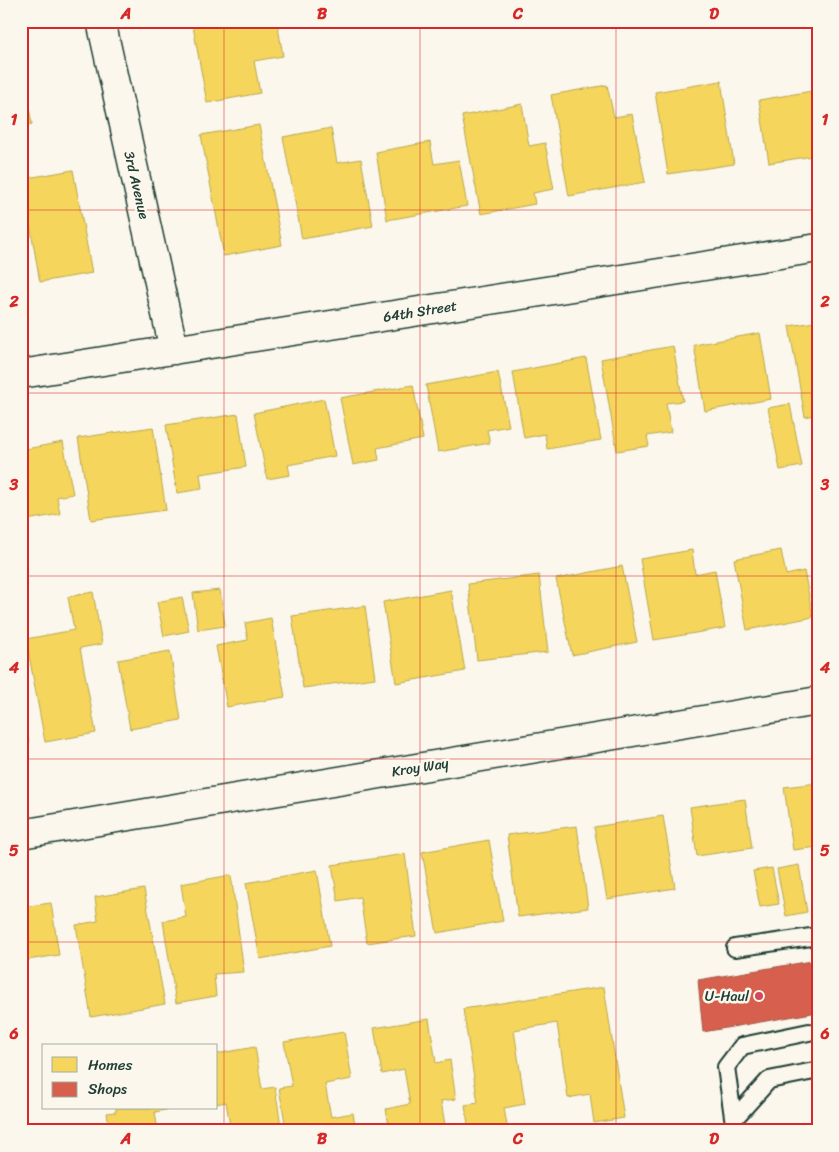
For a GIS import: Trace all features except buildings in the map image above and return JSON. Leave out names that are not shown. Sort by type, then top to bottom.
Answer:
[{"type":"street","name":"3rd Avenue","points":[[101,21],[174,350]]},
{"type":"street","name":"64th Street","points":[[21,374],[818,248]]},
{"type":"street","name":"Kroy Way","points":[[21,834],[818,701]]},
{"type":"lane","points":[[735,948],[818,936]]},
{"type":"lane","points":[[734,1125],[726,1068],[742,1046],[809,1032]]},
{"type":"lane","points":[[734,1125],[769,1080],[814,1071]]},
{"type":"place","name":"U-Haul","points":[[759,996]]}]
